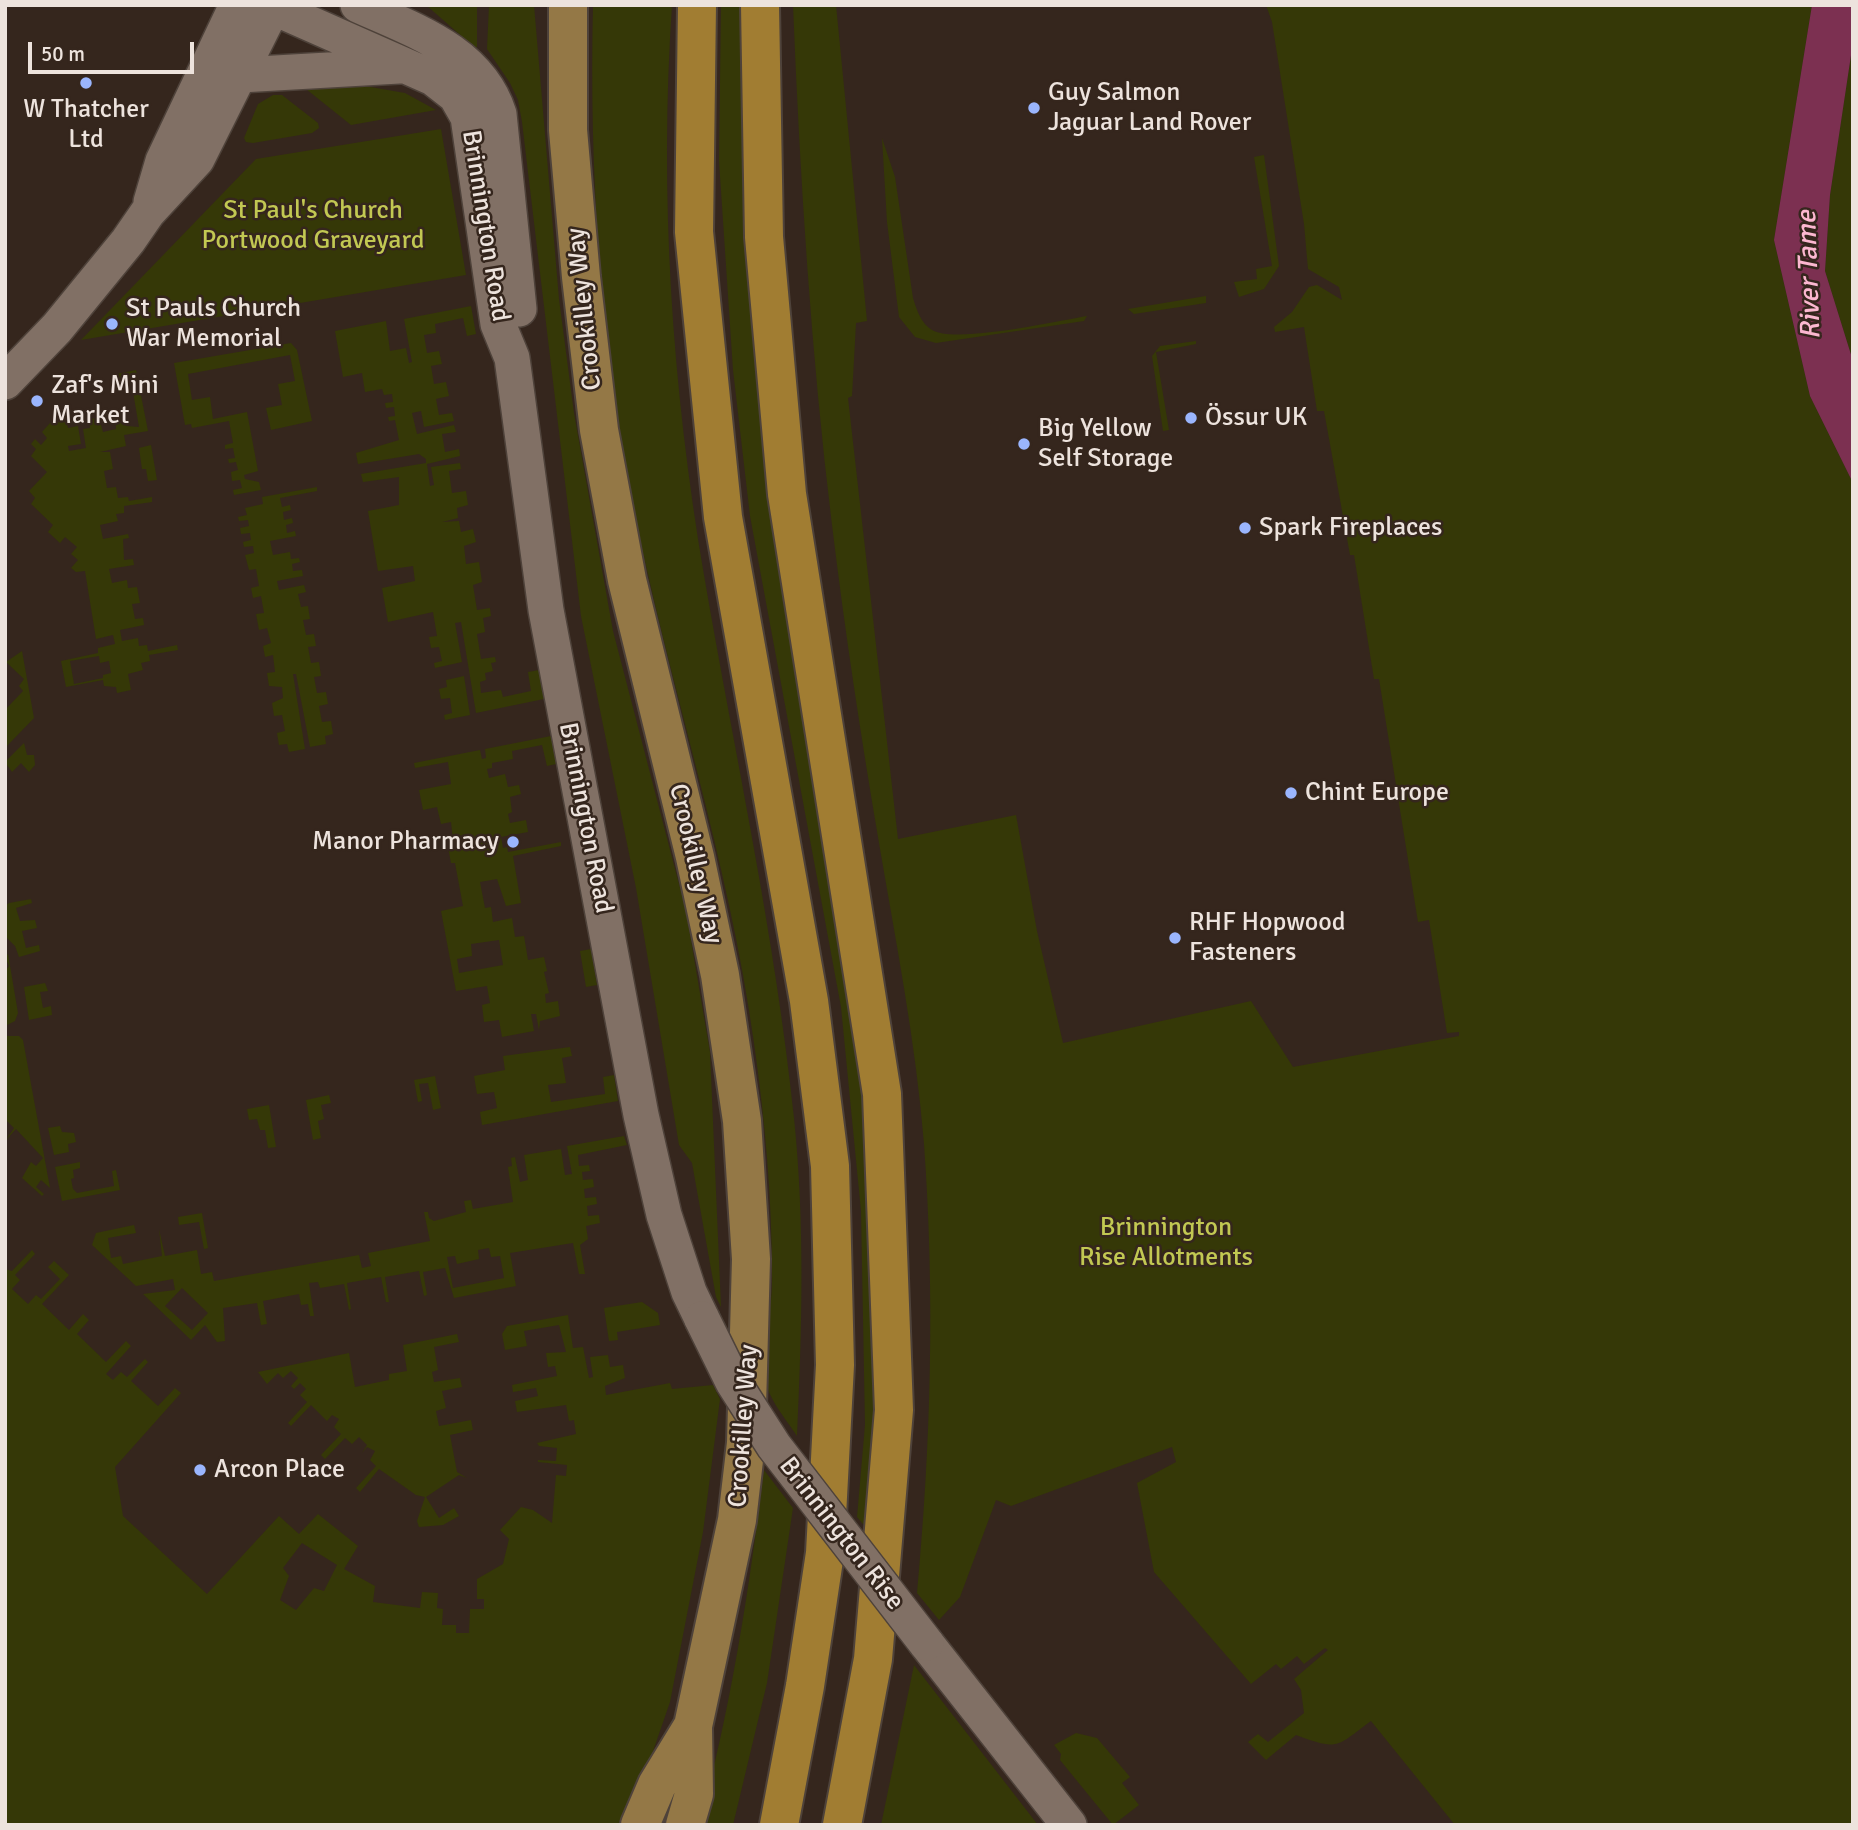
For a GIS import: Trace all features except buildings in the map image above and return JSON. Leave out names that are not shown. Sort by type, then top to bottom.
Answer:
[{"type":"highway","points":[[697,5],[694,232],[723,517],[809,1000],[830,1166],[835,1365],[825,1553],[806,1686],[779,1825]]},
{"type":"highway","points":[[760,5],[764,237],[787,494],[882,1094],[894,1410],[873,1659],[842,1825]]},
{"type":"highway","points":[[754,1825],[806,1686]]},
{"type":"main road","name":"Crookilley Way","points":[[568,5],[569,140],[580,277],[599,430],[627,580],[695,857],[720,975],[743,1121],[751,1259],[746,1443],[737,1520],[693,1726],[694,1794],[685,1825]]},
{"type":"main road","name":"Crookilley Way","points":[[640,1825],[657,1785],[693,1726]]},
{"type":"street","points":[[148,212],[163,162],[237,5]]},
{"type":"street","name":"Brinnington Road","points":[[358,5],[408,19],[476,71],[487,84],[499,114],[520,321],[512,358]]},
{"type":"street","points":[[5,382],[93,285],[148,212],[197,159],[272,6]]},
{"type":"street","name":"Brinnington Road","points":[[272,6],[406,66],[446,87],[456,96],[468,117],[498,324],[512,358],[545,610],[641,1115],[664,1215],[683,1273]]},
{"type":"street","points":[[240,75],[406,66]]},
{"type":"street","name":"Brinnington Rise","points":[[683,1273],[733,1382],[774,1446],[1069,1825]]},
{"type":"green space","points":[[426,5],[477,5],[477,47],[474,47]]},
{"type":"green space","points":[[489,5],[534,5],[559,299],[574,413],[613,631],[686,911],[710,1052],[721,1307],[716,1297],[692,1163],[679,1145],[636,888],[581,616],[522,122],[518,100],[510,83],[487,49]]},
{"type":"green space","points":[[593,5],[672,5],[667,148],[676,362],[704,575],[765,913],[794,1118],[802,1277],[797,1436],[772,1399],[767,1386],[766,1348],[772,1288],[769,1188],[758,1072],[743,975],[714,839],[632,500],[612,378],[595,192]]},
{"type":"green space","points":[[721,5],[744,5],[792,640],[864,1080],[882,1358],[872,1535],[857,1517],[865,1425],[861,1211],[841,1007],[750,516],[733,370],[719,161]]},
{"type":"green space","name":"Brinnington Rise Allotments","points":[[793,5],[836,5],[867,321],[856,323],[852,396],[848,398],[898,839],[1016,815],[1037,931],[1063,1043],[1251,1001],[1293,1067],[1459,1036],[1459,1032],[1447,1033],[1429,920],[1418,922],[1379,679],[1374,679],[1354,555],[1350,555],[1324,411],[1317,411],[1304,327],[1275,332],[1274,327],[1292,312],[1309,287],[1317,285],[1342,300],[1339,287],[1308,269],[1304,224],[1272,22],[1266,5],[1812,5],[1774,240],[1810,396],[1853,483],[1853,1825],[1455,1825],[1371,1721],[1336,1744],[1321,1743],[1296,1735],[1266,1760],[1248,1742],[1258,1734],[1268,1742],[1304,1713],[1301,1690],[1294,1679],[1328,1650],[1325,1648],[1304,1664],[1297,1656],[1281,1669],[1276,1664],[1251,1684],[1154,1572],[1137,1483],[1176,1462],[1172,1447],[1011,1506],[996,1500],[960,1597],[939,1620],[917,1593],[926,1481],[930,1369],[930,1257],[924,1144],[911,1031],[860,724],[832,525],[807,266]]},
{"type":"green space","points":[[1853,42],[1853,361],[1825,271],[1830,195]]},
{"type":"green space","points":[[359,85],[405,93],[436,110],[351,125],[306,89]]},
{"type":"green space","points":[[273,95],[282,95],[318,123],[319,128],[312,133],[246,142],[244,138],[258,104]]},
{"type":"green space","name":"St Paul's Church Portwood Graveyard","points":[[441,129],[466,275],[81,340],[256,159]]},
{"type":"green space","points":[[882,138],[895,177],[913,298],[928,327],[944,334],[962,334],[1007,330],[1087,316],[1084,321],[936,343],[915,337],[899,317],[887,222]]},
{"type":"green space","points":[[1264,155],[1279,266],[1264,289],[1239,297],[1234,282],[1257,279],[1256,269],[1272,266],[1254,157]]},
{"type":"green space","points":[[1206,296],[1206,303],[1134,314],[1128,309]]},
{"type":"green space","points":[[471,306],[476,334],[467,336],[463,318],[435,324],[436,333],[424,335],[427,353],[439,351],[442,364],[431,366],[434,384],[446,382],[449,396],[436,399],[439,415],[452,413],[454,421],[424,427],[421,411],[412,413],[417,434],[454,425],[456,432],[442,434],[445,452],[459,449],[460,456],[427,464],[430,486],[434,485],[431,467],[460,463],[461,469],[449,471],[452,493],[466,491],[468,505],[457,508],[458,518],[442,522],[459,521],[461,532],[473,529],[476,542],[464,546],[466,564],[479,562],[482,582],[473,585],[477,610],[490,608],[491,616],[483,618],[485,632],[477,634],[481,659],[495,657],[496,662],[491,663],[493,671],[485,673],[486,680],[480,682],[481,693],[501,690],[503,697],[531,691],[528,672],[539,670],[544,699],[476,713],[461,622],[455,623],[462,662],[435,668],[434,663],[442,661],[439,647],[431,648],[429,637],[437,636],[433,612],[388,622],[382,588],[415,581],[413,566],[378,571],[368,511],[399,505],[399,477],[363,482],[361,474],[426,463],[426,459],[419,454],[358,464],[356,453],[399,440],[395,420],[389,421],[388,417],[395,416],[394,407],[386,408],[385,403],[393,402],[392,394],[384,395],[382,389],[365,392],[362,373],[343,377],[335,331],[386,321],[390,351],[406,348],[409,363],[412,362],[404,319]]},
{"type":"green space","points":[[1196,341],[1196,344],[1156,352],[1169,430],[1163,431],[1152,356],[1160,346]]},
{"type":"green space","points":[[291,343],[297,350],[312,421],[271,430],[266,408],[282,405],[278,384],[295,381],[290,355],[188,374],[192,400],[210,397],[213,419],[247,412],[258,471],[244,475],[245,479],[259,482],[261,490],[234,495],[233,490],[242,488],[240,480],[232,481],[231,472],[238,470],[236,462],[229,463],[228,459],[235,458],[233,448],[225,449],[225,445],[233,443],[229,421],[192,428],[191,424],[185,425],[174,363]]},
{"type":"green space","points":[[136,370],[148,431],[124,435],[126,446],[100,452],[110,452],[113,469],[104,471],[107,488],[116,487],[118,498],[128,497],[129,501],[152,497],[152,502],[124,506],[124,513],[116,514],[118,521],[100,525],[103,539],[128,534],[129,538],[123,539],[124,560],[133,559],[134,565],[109,569],[112,583],[127,580],[128,588],[137,587],[140,603],[132,604],[135,619],[143,618],[144,625],[120,630],[122,641],[138,638],[139,646],[147,645],[148,651],[177,645],[178,650],[149,655],[150,661],[141,663],[143,670],[128,674],[131,690],[117,693],[116,687],[104,686],[103,680],[66,687],[61,661],[98,653],[98,648],[115,644],[113,635],[96,639],[85,571],[76,572],[71,568],[78,560],[71,554],[77,547],[65,537],[60,543],[48,532],[53,525],[31,504],[35,498],[29,491],[47,472],[31,456],[36,449],[31,444],[35,439],[41,445],[47,438],[42,432],[50,423],[66,420],[68,428],[78,426],[81,444],[68,446],[69,451],[86,448],[83,429],[90,428],[89,419],[99,418],[103,432],[116,429],[115,415],[123,416],[126,426],[139,427],[131,380],[113,383],[112,375]],"holes":[[[99,656],[100,663],[109,661],[111,673],[103,675],[103,678],[74,684],[70,661]]]},
{"type":"green space","points":[[151,445],[157,480],[148,481],[146,469],[142,469],[139,448]]},
{"type":"green space","points":[[317,487],[317,491],[280,498],[282,507],[290,505],[291,510],[283,512],[284,520],[292,518],[293,523],[286,525],[287,533],[295,531],[296,536],[270,541],[273,555],[290,552],[291,559],[299,558],[300,562],[292,564],[293,571],[302,570],[303,576],[277,581],[279,590],[304,585],[306,592],[298,594],[301,607],[308,606],[310,619],[303,620],[306,635],[314,634],[316,646],[308,647],[311,663],[319,662],[321,676],[314,677],[317,693],[326,692],[328,704],[319,706],[322,722],[331,721],[333,734],[325,736],[326,744],[310,747],[296,674],[293,674],[305,749],[289,752],[287,744],[279,745],[277,733],[285,731],[282,715],[274,716],[272,703],[283,698],[282,687],[269,686],[267,673],[275,672],[273,655],[265,657],[263,646],[271,643],[267,628],[259,630],[256,614],[264,613],[261,596],[253,598],[251,588],[259,586],[256,569],[249,570],[245,555],[254,553],[253,546],[244,547],[243,542],[251,540],[250,533],[241,534],[240,528],[249,526],[248,520],[239,521],[238,517],[247,515],[245,508],[263,504],[262,497]]},
{"type":"green space","points":[[22,651],[34,718],[5,748],[5,710],[23,691],[19,686],[24,679],[6,662]]},
{"type":"green space","points":[[464,676],[470,715],[445,720],[444,715],[452,713],[450,698],[441,699],[439,689],[447,687],[446,680]]},
{"type":"green space","points":[[551,736],[556,764],[547,766],[542,745],[512,751],[513,759],[492,763],[492,768],[487,769],[489,778],[505,774],[508,787],[519,785],[521,794],[510,797],[512,812],[508,814],[510,823],[526,820],[528,832],[501,837],[503,848],[507,847],[508,852],[561,842],[561,846],[513,856],[521,903],[506,906],[497,879],[480,882],[485,908],[491,907],[493,922],[512,918],[515,937],[524,936],[528,960],[544,957],[549,993],[545,994],[546,1003],[558,1001],[560,1016],[540,1021],[539,1030],[536,1014],[531,1014],[534,1031],[502,1037],[499,1020],[484,1022],[482,1005],[490,1003],[487,986],[456,991],[441,911],[463,906],[455,863],[451,863],[447,842],[453,840],[451,822],[441,824],[437,807],[423,810],[419,790],[451,784],[448,762],[415,768],[414,763],[480,750],[482,759],[486,758],[485,749]],"holes":[[[499,940],[503,965],[459,973],[457,959],[472,956],[471,944]]]},
{"type":"green space","points":[[24,743],[27,755],[34,755],[35,765],[29,772],[21,763],[12,772],[5,762]]},
{"type":"green space","points":[[31,899],[32,903],[16,908],[20,921],[35,920],[37,928],[22,931],[26,948],[39,945],[40,951],[19,957],[15,946],[5,936],[5,906]]},
{"type":"green space","points":[[591,949],[597,985],[586,987],[580,951]]},
{"type":"green space","points":[[8,954],[18,1013],[15,1021],[5,1026],[5,971],[9,966],[5,957]]},
{"type":"green space","points":[[45,983],[48,991],[40,992],[43,1008],[51,1006],[52,1015],[29,1020],[24,987]]},
{"type":"green space","points":[[5,1036],[19,1036],[23,1040],[50,1188],[41,1180],[36,1187],[44,1194],[42,1196],[22,1178],[31,1162],[36,1166],[43,1158],[16,1129],[5,1141],[14,1128],[5,1119]]},
{"type":"green space","points":[[570,1047],[572,1056],[562,1058],[566,1083],[548,1085],[551,1102],[605,1094],[603,1077],[614,1075],[618,1101],[482,1125],[480,1112],[497,1108],[494,1092],[477,1094],[474,1076],[505,1070],[503,1056]]},
{"type":"green space","points":[[435,1076],[441,1108],[433,1110],[428,1083],[419,1084],[422,1101],[418,1102],[414,1080]]},
{"type":"green space","points":[[329,1095],[331,1103],[321,1105],[324,1119],[318,1121],[321,1138],[313,1140],[306,1100]]},
{"type":"green space","points":[[269,1105],[276,1147],[268,1148],[265,1130],[260,1130],[257,1119],[249,1120],[247,1109]]},
{"type":"green space","points":[[60,1126],[62,1132],[74,1133],[76,1142],[68,1144],[69,1152],[54,1155],[48,1128]]},
{"type":"green space","points":[[624,1136],[627,1145],[578,1155],[579,1166],[589,1165],[590,1171],[582,1172],[583,1180],[593,1179],[594,1187],[584,1189],[585,1198],[596,1197],[597,1204],[587,1206],[588,1216],[599,1215],[600,1223],[586,1226],[588,1239],[580,1245],[585,1274],[579,1274],[573,1243],[510,1253],[516,1286],[454,1298],[445,1268],[423,1272],[427,1295],[424,1296],[419,1271],[385,1277],[389,1302],[386,1302],[381,1277],[347,1283],[349,1310],[344,1284],[320,1288],[318,1282],[309,1283],[314,1316],[310,1316],[308,1304],[301,1305],[299,1294],[263,1301],[267,1324],[261,1325],[257,1303],[223,1308],[225,1341],[217,1342],[205,1325],[191,1340],[143,1294],[175,1290],[173,1279],[136,1286],[92,1245],[96,1233],[134,1225],[136,1233],[108,1238],[111,1258],[121,1256],[123,1264],[162,1256],[159,1229],[165,1256],[197,1250],[201,1274],[212,1272],[214,1281],[359,1255],[362,1268],[371,1266],[368,1253],[430,1241],[424,1212],[428,1212],[429,1218],[434,1221],[466,1212],[464,1201],[471,1200],[473,1209],[513,1202],[508,1167],[512,1166],[511,1158],[515,1157],[520,1182],[528,1180],[524,1155],[561,1149],[565,1175],[572,1174],[567,1146]],"holes":[[[489,1248],[491,1257],[500,1256],[504,1278],[453,1288],[447,1257],[455,1256],[457,1264],[479,1259],[478,1250]],[[182,1288],[208,1313],[192,1330],[165,1306]]]},
{"type":"green space","points":[[80,1162],[80,1168],[73,1170],[74,1178],[71,1179],[73,1189],[77,1193],[114,1186],[112,1171],[116,1170],[120,1190],[62,1201],[55,1167]]},
{"type":"green space","points":[[202,1213],[208,1248],[204,1249],[199,1222],[179,1225],[178,1217]]},
{"type":"green space","points":[[32,1250],[35,1254],[15,1275],[20,1280],[12,1289],[28,1304],[36,1295],[41,1299],[60,1279],[48,1267],[54,1261],[69,1275],[42,1304],[69,1330],[83,1314],[89,1320],[77,1334],[106,1362],[126,1341],[131,1346],[106,1374],[113,1380],[121,1372],[127,1377],[145,1359],[148,1362],[131,1381],[158,1406],[175,1388],[181,1393],[115,1467],[123,1516],[207,1594],[279,1516],[299,1534],[318,1514],[358,1546],[344,1569],[375,1586],[373,1602],[420,1608],[422,1592],[438,1593],[437,1608],[443,1609],[442,1625],[456,1625],[456,1633],[469,1633],[470,1609],[484,1609],[484,1599],[477,1599],[477,1579],[503,1564],[509,1539],[500,1530],[521,1507],[533,1510],[552,1523],[556,1475],[566,1476],[567,1465],[538,1462],[556,1461],[557,1448],[539,1446],[537,1443],[576,1434],[574,1420],[569,1421],[566,1405],[517,1412],[515,1401],[538,1396],[536,1388],[513,1392],[512,1385],[557,1376],[555,1366],[548,1367],[546,1353],[566,1352],[559,1325],[524,1331],[527,1346],[505,1350],[502,1334],[507,1326],[568,1315],[573,1348],[583,1347],[589,1378],[593,1377],[590,1357],[608,1355],[610,1367],[623,1365],[625,1378],[605,1386],[606,1395],[670,1383],[672,1389],[713,1385],[720,1399],[703,1532],[670,1702],[642,1783],[623,1825],[5,1825],[5,1269],[12,1271]],"holes":[[[302,1543],[337,1565],[324,1591],[314,1588],[296,1610],[280,1600],[289,1576],[283,1568]]]},
{"type":"green space","points":[[642,1302],[658,1313],[660,1325],[617,1332],[618,1340],[609,1341],[604,1308]]},
{"type":"green space","points":[[457,1334],[459,1342],[434,1347],[438,1370],[432,1372],[434,1382],[460,1378],[462,1387],[442,1391],[446,1408],[436,1411],[439,1426],[471,1420],[473,1430],[450,1435],[457,1472],[467,1478],[459,1475],[426,1497],[439,1518],[454,1508],[459,1516],[443,1525],[419,1527],[417,1521],[425,1497],[416,1495],[379,1469],[360,1492],[356,1488],[376,1466],[370,1460],[375,1451],[367,1447],[362,1453],[367,1445],[359,1437],[352,1444],[345,1438],[325,1459],[321,1455],[341,1434],[334,1427],[339,1419],[332,1415],[327,1421],[311,1405],[291,1426],[288,1423],[307,1402],[300,1395],[306,1389],[300,1383],[294,1389],[291,1386],[298,1378],[291,1371],[283,1378],[278,1373],[267,1384],[258,1372],[349,1353],[355,1387],[389,1380],[389,1374],[407,1371],[403,1345]]},
{"type":"green space","points":[[764,1470],[793,1508],[767,1683],[733,1825],[699,1825],[721,1737],[738,1649]]},
{"type":"green space","points":[[914,1665],[1038,1825],[881,1825]]},
{"type":"green space","points":[[1076,1733],[1097,1738],[1130,1777],[1122,1783],[1139,1805],[1113,1825],[1060,1760],[1061,1754],[1054,1745]]},
{"type":"water","name":"River Tame","points":[[1812,5],[1853,5],[1853,42],[1830,195],[1825,271],[1853,361],[1853,483],[1810,396],[1774,240]]},
{"type":"place","name":"W Thatcher Ltd","points":[[86,83]]},
{"type":"place","name":"Guy Salmon Jaguar Land Rover","points":[[1034,108]]},
{"type":"place","name":"St Pauls Church War Memorial","points":[[112,324]]},
{"type":"place","name":"Zaf's Mini Market","points":[[37,401]]},
{"type":"place","name":"Össur UK","points":[[1191,418]]},
{"type":"place","name":"Big Yellow Self Storage","points":[[1024,444]]},
{"type":"place","name":"Spark Fireplaces","points":[[1245,528]]},
{"type":"place","name":"Chint Europe","points":[[1291,793]]},
{"type":"place","name":"Manor Pharmacy","points":[[513,842]]},
{"type":"place","name":"RHF Hopwood Fasteners","points":[[1175,938]]},
{"type":"place","name":"Arcon Place","points":[[200,1470]]}]
